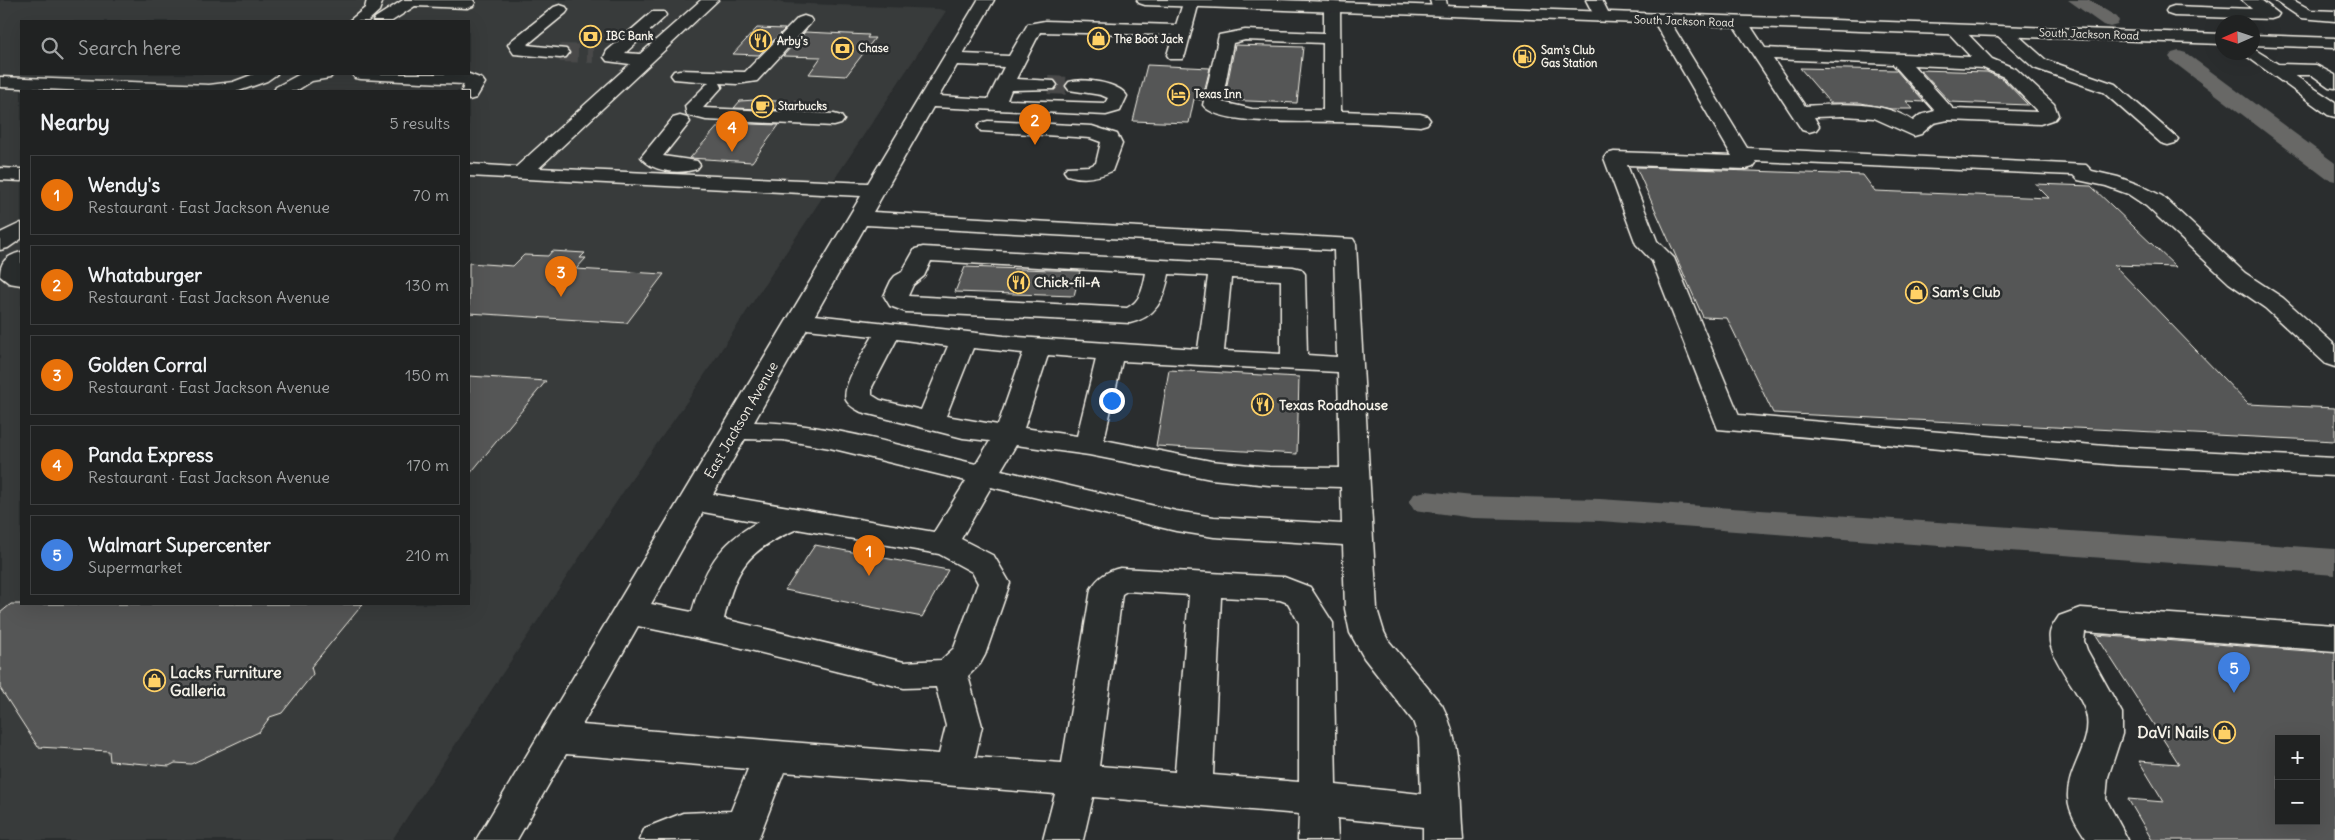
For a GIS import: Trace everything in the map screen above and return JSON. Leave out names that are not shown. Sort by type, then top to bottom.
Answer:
[{"type":"street","points":[[359,20],[369,14],[375,7],[375,0]]},
{"type":"street","points":[[521,173],[710,0]]},
{"type":"street","name":"East Jackson Avenue","points":[[496,840],[986,0]]},
{"type":"street","name":"South Jackson Road","points":[[1145,0],[1439,6],[1603,18],[2215,39]]},
{"type":"street","points":[[1594,0],[1603,18]]},
{"type":"street","points":[[2158,0],[2215,37]]},
{"type":"street","points":[[2250,0],[2271,14]]},
{"type":"street","points":[[2282,0],[2307,15]]},
{"type":"street","points":[[383,20],[412,1],[470,2]]},
{"type":"street","points":[[1176,55],[1183,30],[1182,1]]},
{"type":"street","points":[[448,17],[470,2]]},
{"type":"street","points":[[1328,3],[1332,116]]},
{"type":"street","points":[[560,10],[517,45],[520,50],[526,52],[560,53]]},
{"type":"street","points":[[2174,11],[2335,16]]},
{"type":"street","points":[[644,60],[618,59],[606,54],[658,15]]},
{"type":"street","points":[[1661,20],[1746,163],[1614,158],[1647,244],[1662,258],[1728,423],[2117,456],[2335,467]]},
{"type":"street","points":[[680,75],[737,79],[751,77],[804,21]]},
{"type":"street","points":[[1740,22],[1804,119],[1836,110],[1876,112],[1905,122],[1914,130],[1927,119],[1948,114],[2040,118],[2048,115],[2047,108],[2010,74],[1986,62],[1954,30]]},
{"type":"street","points":[[995,105],[1015,62],[1034,28],[1045,26],[1183,30]]},
{"type":"street","points":[[2004,32],[2044,66],[2109,88],[2168,139]]},
{"type":"street","points":[[1330,38],[1245,35],[1225,39],[1213,101],[1301,107],[1332,116],[1420,120]]},
{"type":"street","points":[[2260,40],[2335,43]]},
{"type":"street","points":[[1760,53],[1986,62]]},
{"type":"street","points":[[952,59],[1015,62]]},
{"type":"street","points":[[1898,59],[1948,114]]},
{"type":"street","points":[[2260,60],[2335,111]]},
{"type":"street","points":[[2273,69],[2335,71]]},
{"type":"street","points":[[2316,70],[2335,83]]},
{"type":"street","points":[[216,90],[255,82],[266,75]]},
{"type":"street","points":[[285,90],[307,77],[318,75]]},
{"type":"street","points":[[382,75],[468,79],[476,83],[470,92]]},
{"type":"street","points":[[0,82],[186,90]]},
{"type":"street","points":[[1005,84],[1048,85]]},
{"type":"street","points":[[927,101],[1106,109],[1113,107],[1118,96],[1105,90],[1075,86]]},
{"type":"street","points":[[712,87],[694,106],[694,111],[706,114],[834,120]]},
{"type":"street","points":[[680,122],[652,153],[653,160],[666,164],[797,169]]},
{"type":"street","points":[[988,127],[1092,132],[1110,138],[1112,144],[1105,167],[1093,172],[1074,171]]},
{"type":"street","points":[[1741,154],[2078,169],[2085,176],[2111,181],[2135,190],[2154,201],[2238,278],[2274,303],[2335,360]]},
{"type":"street","points":[[470,170],[876,190]]},
{"type":"street","points":[[0,174],[20,175]]},
{"type":"street","points":[[556,738],[1319,800],[1442,826],[1437,738],[1429,715],[1376,649],[1367,633],[1361,610],[1345,244],[859,218]]},
{"type":"street","points":[[966,256],[980,225]]},
{"type":"street","points":[[0,243],[20,231]]},
{"type":"street","points":[[1159,267],[1148,306],[1141,313],[1130,316],[906,305],[899,301],[896,296],[903,281],[912,276],[923,254],[1293,274],[1294,362]]},
{"type":"street","points":[[912,276],[914,282],[910,293],[912,296],[918,297],[1102,306],[1130,299],[1136,289],[1130,277],[1115,272],[981,263],[966,256]]},
{"type":"street","points":[[20,260],[12,265],[9,272],[16,278],[20,278]]},
{"type":"street","points":[[1210,357],[1220,270]]},
{"type":"street","points":[[899,301],[888,312],[877,329],[859,386],[859,399],[871,406],[964,429],[1089,446],[1211,470],[1269,476],[1355,478]]},
{"type":"street","points":[[798,321],[877,329],[963,341],[1038,347],[1350,365]]},
{"type":"street","points":[[931,420],[963,341]]},
{"type":"street","points":[[942,544],[1008,435],[1038,347]]},
{"type":"street","points":[[1089,446],[1111,352]]},
{"type":"street","points":[[736,430],[783,431],[830,439],[1176,521],[1214,527],[1357,535]]},
{"type":"street","points":[[629,612],[705,627],[904,675],[950,673],[968,655],[994,583],[982,564],[942,544],[694,501]]},
{"type":"street","points":[[705,627],[718,579],[731,558],[743,544],[765,530],[793,519]]},
{"type":"street","points":[[1065,839],[1078,780],[1107,589],[1120,579],[1284,589],[1299,595],[1316,623],[1318,840]]},
{"type":"street","points":[[1193,789],[1206,584]]},
{"type":"street","points":[[2108,840],[2087,799],[2088,782],[2106,726],[2104,713],[2072,654],[2067,635],[2071,624],[2078,620],[2094,620],[2335,638]]},
{"type":"street","points":[[950,673],[964,726],[954,770]]},
{"type":"street","points":[[659,840],[683,830],[741,833],[772,755]]},
{"type":"shaded area","points":[[0,0],[768,0],[784,3],[939,9],[946,11],[688,400],[629,483],[392,840],[0,840]]},
{"type":"building","name":"Arby's","points":[[757,28],[785,29],[759,55],[733,54]]},
{"type":"building","name":"Chase","points":[[805,32],[869,35],[867,38],[875,38],[846,76],[809,74],[821,57],[783,56]]},
{"type":"building","points":[[1235,45],[1303,47],[1297,103],[1224,100]]},
{"type":"building","name":"Texas Inn","points":[[1147,65],[1210,68],[1202,100],[1194,99],[1189,123],[1133,121]]},
{"type":"building","points":[[1800,68],[1896,70],[1924,102],[1906,101],[1913,109],[1891,109],[1861,103],[1830,103]]},
{"type":"building","points":[[1920,70],[1987,72],[2003,79],[2028,105],[1950,102]]},
{"type":"building","name":"Starbucks","points":[[740,101],[797,102],[791,110],[734,108]]},
{"type":"building","points":[[721,123],[779,125],[752,162],[690,158]]},
{"type":"building","name":"Sam's Club","points":[[1636,167],[1863,175],[1875,191],[2049,198],[2035,184],[2091,186],[2176,267],[2114,265],[2248,404],[2335,408],[2335,441],[1773,413],[1727,318],[1703,317]]},
{"type":"building","points":[[552,251],[585,253],[580,258],[586,258],[576,269],[664,274],[627,323],[470,313],[470,263],[513,266],[524,255],[548,256]]},
{"type":"building","name":"Chick-fil-A","points":[[965,267],[1080,271],[1074,296],[955,292]]},
{"type":"building","points":[[1169,370],[1299,377],[1297,454],[1156,446]]},
{"type":"building","points":[[470,376],[546,381],[470,474]]},
{"type":"building","points":[[815,545],[948,570],[922,617],[785,590]]},
{"type":"building","name":"Lacks Furniture Galleria","points":[[11,604],[362,605],[311,667],[313,674],[282,713],[270,717],[259,732],[191,764],[175,763],[169,766],[110,761],[109,751],[38,747],[0,688],[0,613]]},
{"type":"building","points":[[2096,635],[2335,653],[2335,840],[2152,840],[2128,799],[2164,802],[2139,761],[2179,764]]},
{"type":"waterway","points":[[2077,0],[2110,21]]},
{"type":"waterway","points":[[2179,57],[2335,174]]},
{"type":"waterway","points":[[1426,502],[1473,507],[1600,510],[2335,562]]},
{"type":"tunnel","points":[[560,53],[593,54]]},
{"type":"tunnel","points":[[1048,85],[1075,86]]},
{"type":"place","name":"IBC Bank","points":[[590,36]]},
{"type":"place","name":"The Boot Jack","points":[[1098,39]]},
{"type":"place","name":"Arby's","points":[[761,41]]},
{"type":"place","name":"Chase","points":[[842,48]]},
{"type":"place","name":"Sam's Club Gas Station","points":[[1525,56]]},
{"type":"place","name":"Texas Inn","points":[[1178,94]]},
{"type":"place","name":"Starbucks","points":[[762,106]]},
{"type":"place","name":"Whataburger","points":[[1035,145]]},
{"type":"place","name":"Panda Express","points":[[732,152]]},
{"type":"place","name":"Chick-fil-A","points":[[1018,282]]},
{"type":"place","name":"Sam's Club","points":[[1916,292]]},
{"type":"place","name":"Golden Corral","points":[[561,297]]},
{"type":"place","name":"Texas Roadhouse","points":[[1263,405]]},
{"type":"place","name":"Wendy's","points":[[869,576]]},
{"type":"place","name":"Lacks Furniture Galleria","points":[[154,681]]},
{"type":"place","name":"Walmart Supercenter","points":[[2234,693]]},
{"type":"place","name":"DaVi Nails","points":[[2225,732]]}]
